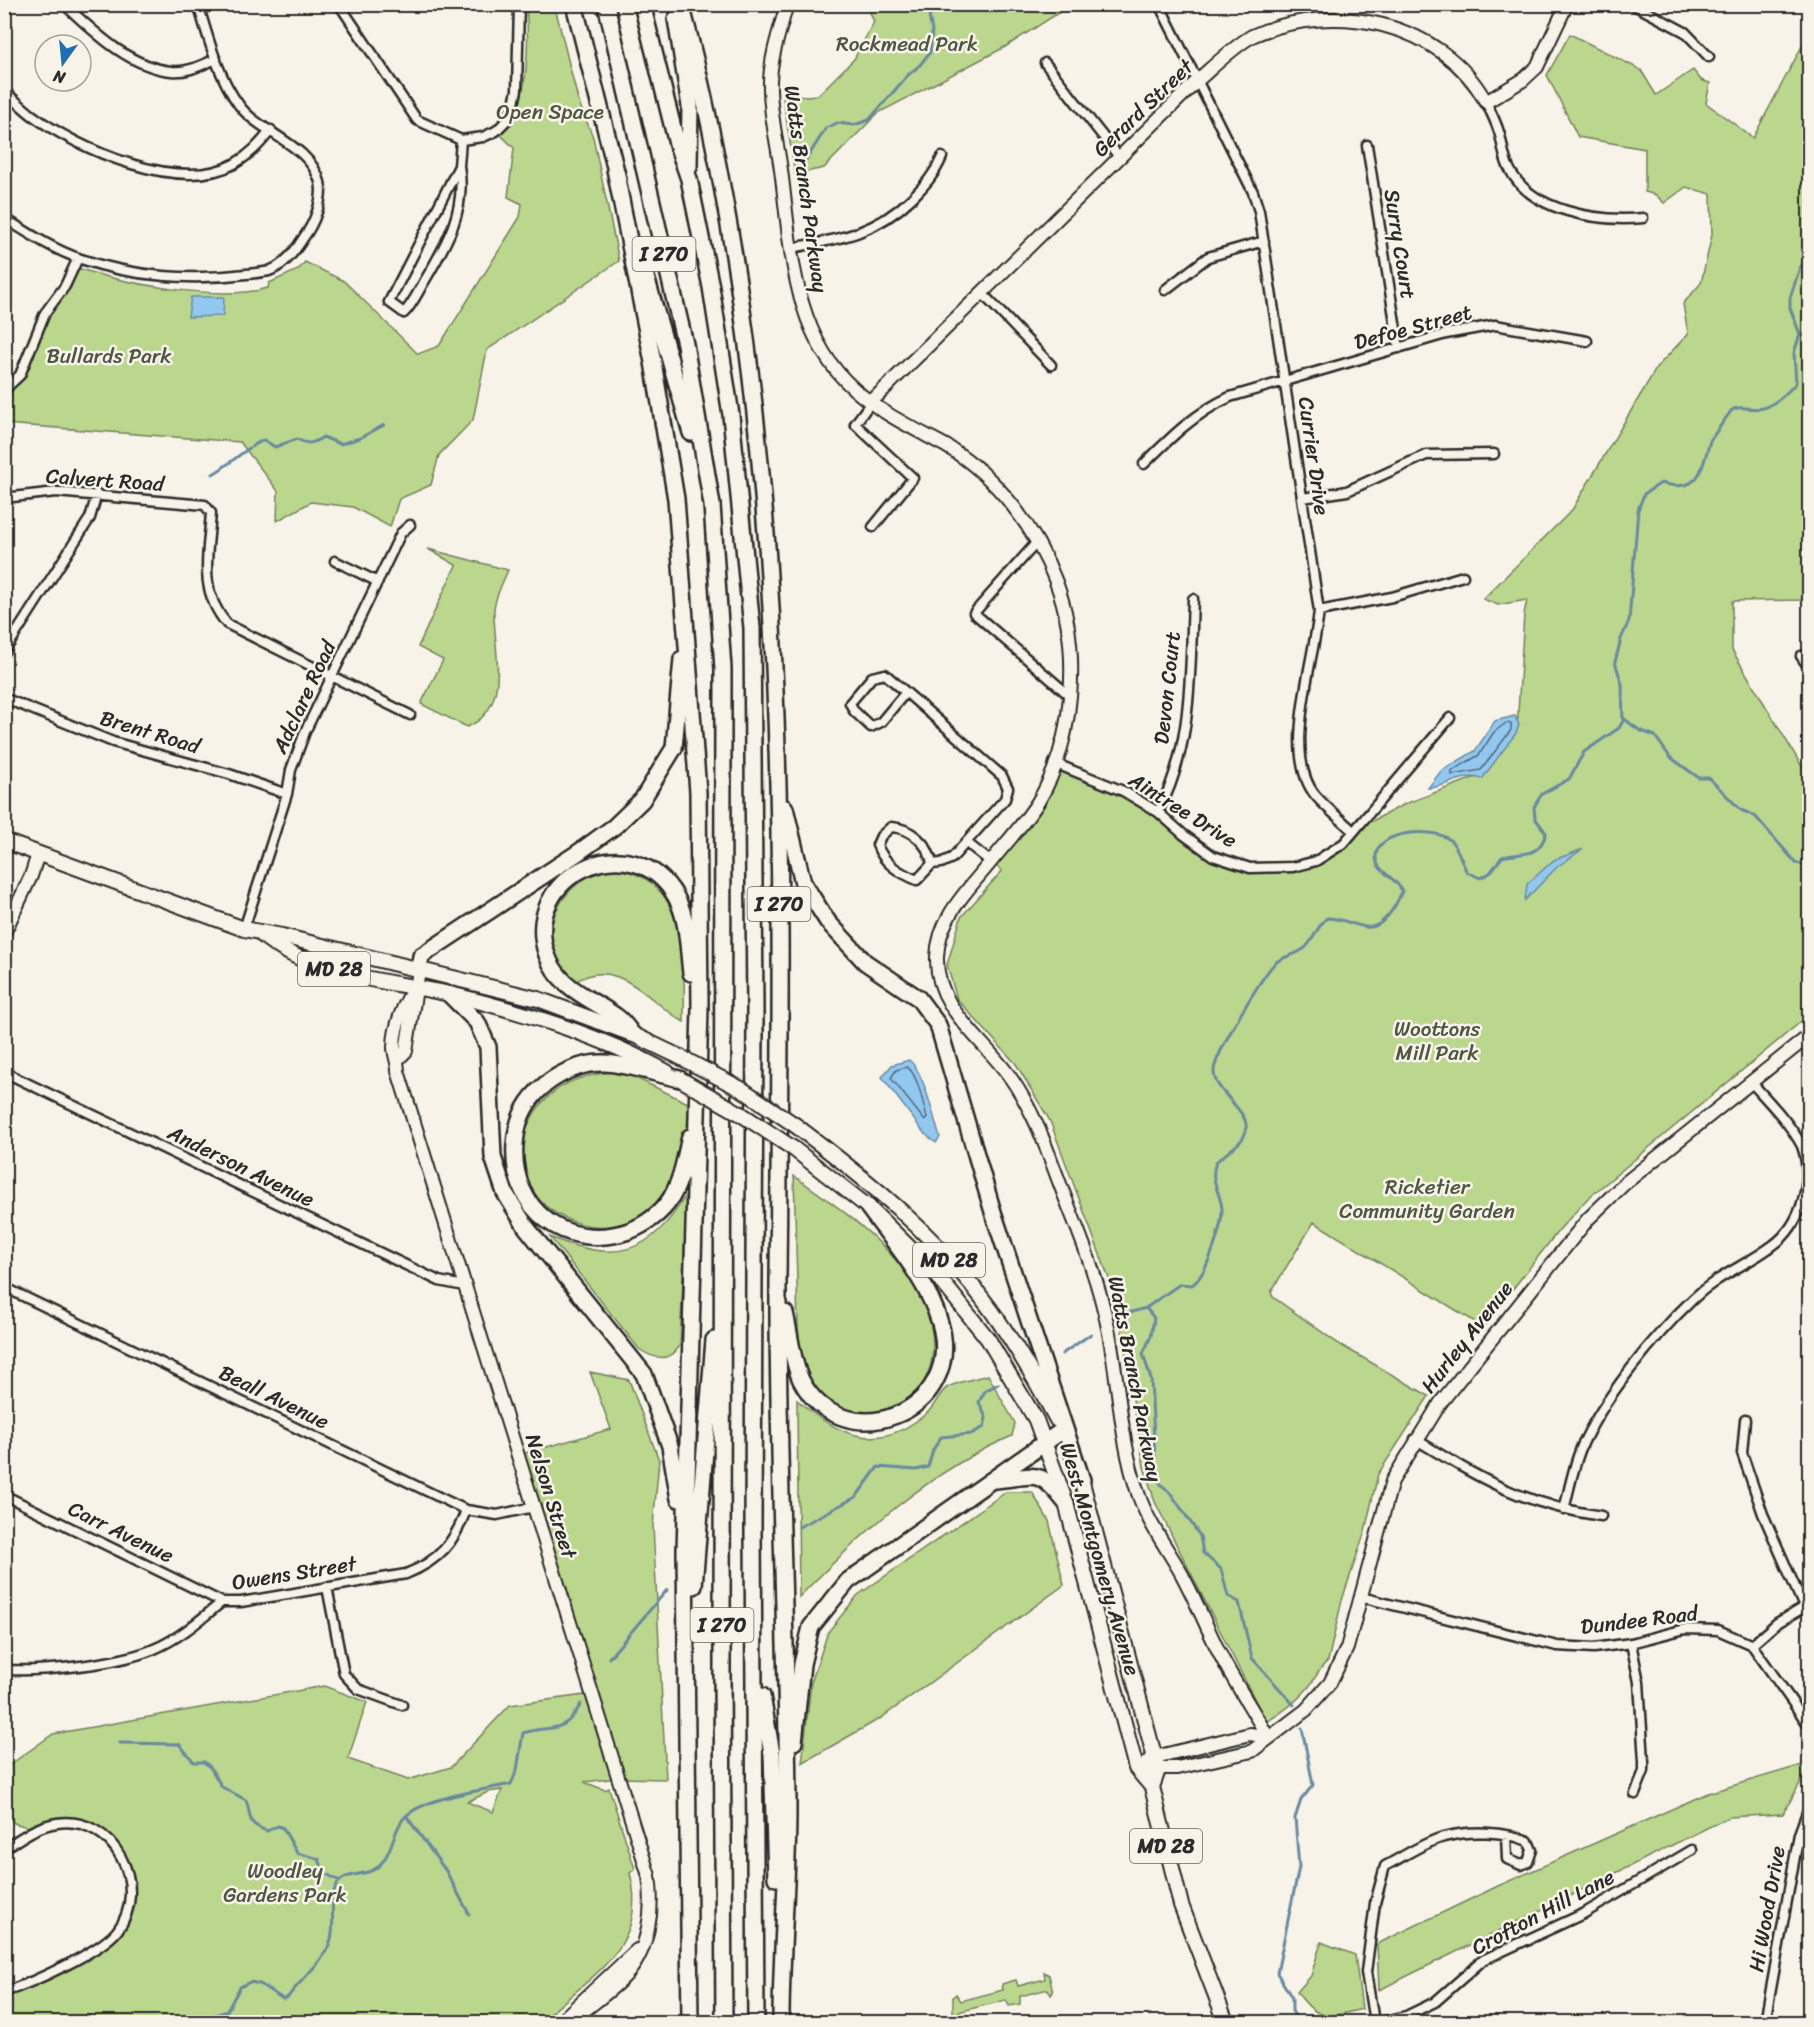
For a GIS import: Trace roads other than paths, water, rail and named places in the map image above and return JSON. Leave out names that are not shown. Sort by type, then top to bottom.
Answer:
[{"type":"highway","name":"I 270","points":[[574,4],[615,169],[653,362],[676,499],[699,792],[698,1102],[685,1533],[690,2022]]},
{"type":"highway","name":"I 270","points":[[606,4],[685,344],[711,505],[723,669],[724,2022]]},
{"type":"highway","name":"I 270","points":[[642,4],[677,144],[689,180],[711,287],[731,415],[752,628],[756,1010],[753,1531],[756,1658],[754,1799],[756,2022]]},
{"type":"highway","points":[[674,4],[690,106],[689,180]]},
{"type":"highway","name":"I 270","points":[[681,4],[707,101],[740,286],[770,577],[780,784],[781,1039],[778,1286],[788,1811],[781,2018]]},
{"type":"highway","points":[[615,169],[711,505]]},
{"type":"highway","points":[[419,970],[421,956],[579,852],[615,826],[642,800],[674,748],[686,608]]},
{"type":"highway","points":[[780,784],[802,883],[823,915],[865,962],[918,998],[938,1025],[993,1212],[1082,1480]]},
{"type":"highway","points":[[632,1034],[618,1018],[578,994],[561,978],[547,955],[542,923],[549,899],[568,877],[591,865],[612,860],[637,863],[656,873],[676,897],[687,933],[699,1033]]},
{"type":"highway","points":[[450,994],[477,1022],[486,1041],[490,1060],[489,1114],[493,1157],[505,1193],[526,1227],[644,1374],[670,1446],[685,1533]]},
{"type":"highway","points":[[680,1080],[603,1063],[570,1070],[548,1082],[530,1099],[521,1113],[516,1140],[514,1161],[518,1182],[533,1206],[548,1223],[592,1237],[612,1237],[638,1228],[652,1219],[670,1200],[681,1175],[698,1102]]},
{"type":"highway","points":[[778,1286],[801,1379],[811,1394],[823,1404],[835,1413],[852,1419],[875,1420],[899,1415],[925,1397],[933,1386],[943,1356],[940,1323],[925,1286],[868,1207]]},
{"type":"highway","points":[[686,1719],[696,1560],[723,1227]]},
{"type":"highway","points":[[788,1811],[802,1664],[811,1627],[849,1581],[1063,1431]]},
{"type":"highway","points":[[993,1480],[1028,1474],[1038,1476],[1050,1483],[1066,1503]]},
{"type":"highway","points":[[756,1658],[772,1754],[781,2018]]},
{"type":"main road","name":"West Montgomery Avenue","points":[[4,841],[244,929],[282,936],[538,999],[632,1034],[743,1090],[795,1125],[856,1171],[923,1231],[990,1309],[1037,1382],[1063,1431]]},
{"type":"main road","name":"West Montgomery Avenue","points":[[261,933],[278,948],[315,963],[414,988],[450,994],[572,1030],[627,1053],[741,1114],[794,1149],[868,1207],[936,1274],[988,1340],[1036,1420],[1046,1443],[1066,1503],[1136,1768],[1152,1787],[1181,1905],[1225,2022]]},
{"type":"main road","name":"MD 28","points":[[1063,1431],[1082,1480]]},
{"type":"main road","name":"West Montgomery Avenue","points":[[1082,1480],[1157,1763]]},
{"type":"main road","points":[[1152,1787],[1157,1763]]},
{"type":"street","points":[[64,4],[104,40],[130,57],[158,68],[171,71],[188,70],[216,58]]},
{"type":"street","points":[[4,219],[78,258],[120,269],[189,277],[225,277],[269,271],[293,253],[310,230],[319,204],[320,182],[309,164],[288,141],[252,120],[238,104],[216,58],[198,4]]},
{"type":"street","points":[[339,4],[417,120],[461,140],[483,137],[496,131],[507,120],[513,108],[517,90],[519,4]]},
{"type":"street","name":"Watts Branch Parkway","points":[[787,4],[772,59],[769,87],[791,248],[801,302],[815,338],[839,374],[893,420],[950,449],[977,469],[1016,508],[1037,542],[1063,603],[1071,660],[1070,696],[1062,739],[1035,806],[950,913],[939,936],[937,957],[939,982],[954,1012],[1011,1078],[1035,1120],[1096,1276],[1107,1324],[1138,1496],[1153,1528],[1180,1571],[1225,1663],[1268,1737]]},
{"type":"street","name":"Currier Drive","points":[[1159,4],[1253,192],[1264,241],[1319,611],[1316,644],[1299,735],[1299,760],[1315,795],[1353,831]]},
{"type":"street","points":[[1567,4],[1536,67],[1523,80],[1486,102],[1499,132],[1508,167],[1520,186],[1532,197],[1550,206],[1608,219],[1643,218]]},
{"type":"street","points":[[1632,4],[1685,32],[1709,57]]},
{"type":"street","name":"Gerard Street","points":[[872,402],[1198,80],[1253,36],[1280,24],[1324,15],[1353,14],[1384,21],[1415,32],[1433,43],[1460,65],[1486,102]]},
{"type":"street","points":[[1045,63],[1120,158]]},
{"type":"street","points":[[4,91],[32,115],[69,138],[134,166],[164,172],[197,174],[232,165],[255,150],[271,130]]},
{"type":"street","points":[[459,166],[391,296],[389,305],[404,313],[443,249],[455,222],[461,193],[459,166],[461,140]]},
{"type":"street","name":"Surry Court","points":[[1367,145],[1400,348]]},
{"type":"street","points":[[791,248],[854,236],[884,222],[930,180],[942,157]]},
{"type":"street","points":[[1165,290],[1208,257],[1264,241]]},
{"type":"street","points":[[4,390],[20,375],[45,313],[65,286],[78,258]]},
{"type":"street","points":[[981,292],[1051,365]]},
{"type":"street","name":"Defoe Street","points":[[1144,464],[1180,428],[1206,408],[1230,397],[1446,334],[1495,325],[1587,341]]},
{"type":"street","points":[[872,402],[855,424],[913,478],[873,526]]},
{"type":"street","points":[[1302,498],[1347,491],[1426,455],[1494,454]]},
{"type":"street","name":"Calvert Road","points":[[4,498],[56,492],[205,505],[211,513],[206,583],[216,611],[227,624],[333,676]]},
{"type":"street","points":[[4,652],[90,518],[97,494]]},
{"type":"street","name":"Adclare Road","points":[[244,929],[286,794],[291,770],[305,732],[401,533],[410,525]]},
{"type":"street","points":[[1037,542],[974,613],[1070,696]]},
{"type":"street","points":[[335,561],[378,582]]},
{"type":"street","points":[[1319,611],[1392,597],[1462,576]]},
{"type":"street","name":"Devon Court","points":[[1158,812],[1173,779],[1186,725],[1193,599]]},
{"type":"street","points":[[1809,654],[1802,657],[1809,669]]},
{"type":"street","points":[[906,692],[881,722],[871,726],[854,711],[850,702],[872,677],[885,674],[906,692],[1002,776],[1008,788],[1005,799],[967,843],[952,858],[941,864],[932,864],[917,880],[899,873],[885,859],[877,845],[881,836],[891,827],[903,827],[918,838],[930,854],[932,864]]},
{"type":"street","points":[[333,676],[410,715]]},
{"type":"street","name":"Brent Road","points":[[4,698],[113,742],[229,774],[286,794]]},
{"type":"street","name":"Aintree Drive","points":[[1054,763],[1123,791],[1158,812],[1197,846],[1230,863],[1250,868],[1281,868],[1316,861],[1339,847],[1450,718]]},
{"type":"street","points":[[967,843],[991,862]]},
{"type":"street","points":[[4,933],[31,876],[38,854]]},
{"type":"street","name":"Nelson Street","points":[[419,970],[414,988],[401,1009],[394,1050],[398,1059],[398,1071],[649,1876],[652,1896],[650,1916],[638,1959],[625,1977],[571,2022]]},
{"type":"street","name":"Hurley Avenue","points":[[1268,1737],[1284,1729],[1299,1716],[1330,1683],[1347,1648],[1392,1481],[1415,1439],[1507,1316],[1588,1219],[1624,1184],[1809,1035]]},
{"type":"street","name":"Anderson Avenue","points":[[4,1072],[439,1281],[464,1286]]},
{"type":"street","points":[[1564,1510],[1580,1451],[1596,1417],[1652,1343],[1692,1299],[1727,1271],[1783,1239],[1798,1220],[1809,1186],[1809,1170],[1804,1148],[1790,1125],[1751,1082]]},
{"type":"street","name":"Beall Avenue","points":[[4,1287],[466,1509],[497,1515],[534,1507]]},
{"type":"street","points":[[1745,1420],[1742,1453],[1763,1514],[1806,1605],[1752,1645]]},
{"type":"street","points":[[1415,1439],[1482,1480],[1534,1502],[1601,1516]]},
{"type":"street","name":"Carr Avenue","points":[[4,1495],[222,1602]]},
{"type":"street","name":"Owens Street","points":[[4,1670],[34,1671],[131,1656],[154,1649],[183,1634],[222,1602],[241,1602],[406,1574],[427,1566],[451,1544],[466,1509]]},
{"type":"street","points":[[327,1587],[344,1674],[358,1689],[402,1705]]},
{"type":"street","name":"Dundee Road","points":[[1361,1597],[1557,1646],[1594,1648],[1631,1643],[1685,1629],[1718,1629],[1752,1645],[1809,1727]]},
{"type":"street","points":[[1631,1643],[1639,1682],[1644,1762],[1644,1771],[1635,1794]]},
{"type":"street","points":[[1136,1768],[1250,1734],[1268,1737]]},
{"type":"street","name":"Hi Wood Drive","points":[[1765,2022],[1799,1833],[1809,1804]]},
{"type":"street","points":[[4,1849],[34,1829],[59,1822],[81,1824],[111,1841],[124,1860],[131,1883],[129,1908],[118,1930],[105,1943],[21,1987],[4,1992]]},
{"type":"street","points":[[1374,2022],[1366,1972],[1375,1903],[1385,1866],[1444,1837],[1483,1833],[1506,1836]]},
{"type":"street","name":"Crofton Hill Lane","points":[[1381,2022],[1406,2016],[1435,2002],[1483,1960],[1582,1914],[1692,1850]]},
{"type":"street","points":[[560,2022],[642,1945]]},
{"type":"water","points":[[191,297],[224,297],[223,316],[188,317]]},
{"type":"water","points":[[1515,716],[1519,725],[1516,733],[1482,779],[1469,777],[1428,788],[1441,771],[1475,751],[1495,721]]},
{"type":"water","points":[[1583,849],[1557,867],[1525,900],[1527,884],[1554,860]]},
{"type":"water","points":[[909,1060],[919,1074],[928,1095],[940,1137],[936,1143],[924,1133],[882,1077],[892,1065]]},
{"type":"waterway","points":[[806,160],[826,128],[837,123],[854,125],[869,120],[908,75],[920,65],[930,52],[932,31],[929,16],[939,11],[967,10],[970,4]]},
{"type":"waterway","points":[[1125,1314],[1146,1308],[1180,1284],[1192,1285],[1198,1280],[1208,1261],[1222,1216],[1221,1202],[1214,1180],[1214,1168],[1216,1162],[1243,1138],[1246,1129],[1241,1112],[1220,1088],[1214,1071],[1230,1034],[1274,964],[1306,947],[1327,918],[1366,927],[1372,927],[1384,920],[1397,903],[1402,891],[1382,870],[1377,861],[1376,855],[1379,847],[1387,840],[1408,833],[1420,832],[1442,836],[1456,847],[1467,872],[1480,878],[1490,873],[1502,857],[1534,851],[1539,847],[1546,833],[1535,818],[1534,807],[1542,794],[1569,779],[1584,752],[1619,728],[1623,721],[1622,684],[1615,662],[1629,621],[1638,510],[1644,494],[1661,483],[1674,486],[1691,482],[1701,470],[1710,441],[1731,411],[1738,408],[1759,409],[1768,406],[1781,398],[1796,383],[1794,353],[1800,334],[1790,308],[1790,298],[1800,267],[1810,257]]},
{"type":"waterway","points":[[213,474],[264,440],[275,447],[297,439],[310,443],[323,437],[340,444],[360,438],[384,425]]},
{"type":"waterway","points":[[1623,718],[1639,730],[1655,736],[1670,757],[1699,778],[1709,778],[1741,810],[1755,816],[1796,863],[1810,866]]},
{"type":"waterway","points":[[1146,1308],[1154,1318],[1151,1336],[1143,1354],[1151,1379],[1156,1479],[1172,1495],[1200,1536],[1203,1553],[1221,1569],[1228,1596],[1239,1602],[1252,1658],[1294,1705]]},
{"type":"waterway","points":[[1062,1354],[1091,1334]]},
{"type":"waterway","points":[[799,1527],[856,1497],[878,1467],[916,1470],[928,1467],[933,1450],[941,1437],[971,1434],[984,1427],[986,1418],[979,1402],[985,1391],[998,1384]]},
{"type":"waterway","points":[[609,1658],[667,1590]]},
{"type":"waterway","points":[[195,2022],[227,2011],[240,1987],[250,1982],[260,1984],[283,1999],[288,1997],[320,1960],[330,1943],[333,1899],[338,1883],[348,1877],[375,1869],[388,1853],[401,1822],[420,1807],[451,1796],[511,1784],[517,1770],[523,1733],[563,1725],[569,1721],[581,1704]]},
{"type":"waterway","points":[[1299,2022],[1292,2011],[1292,1998],[1277,1973],[1299,1867],[1295,1818],[1301,1800],[1313,1785],[1302,1728]]},
{"type":"waterway","points":[[120,1743],[179,1744],[194,1762],[204,1762],[210,1767],[222,1787],[246,1800],[250,1819],[255,1825],[267,1831],[278,1826],[283,1828],[297,1853],[319,1859],[324,1873],[340,1881]]},
{"type":"waterway","points":[[407,1817],[446,1871],[469,1914]]},
{"type":"park label","name":"Rockmead Park","points":[[907,44]]},
{"type":"park label","name":"Open Space","points":[[550,112]]},
{"type":"park label","name":"Bullards Park","points":[[109,356]]},
{"type":"park label","name":"Woottons Mill Park","points":[[1437,1041]]},
{"type":"park label","name":"Ricketier Community Garden","points":[[1427,1199]]},
{"type":"park label","name":"Woodley Gardens Park","points":[[285,1883]]}]
